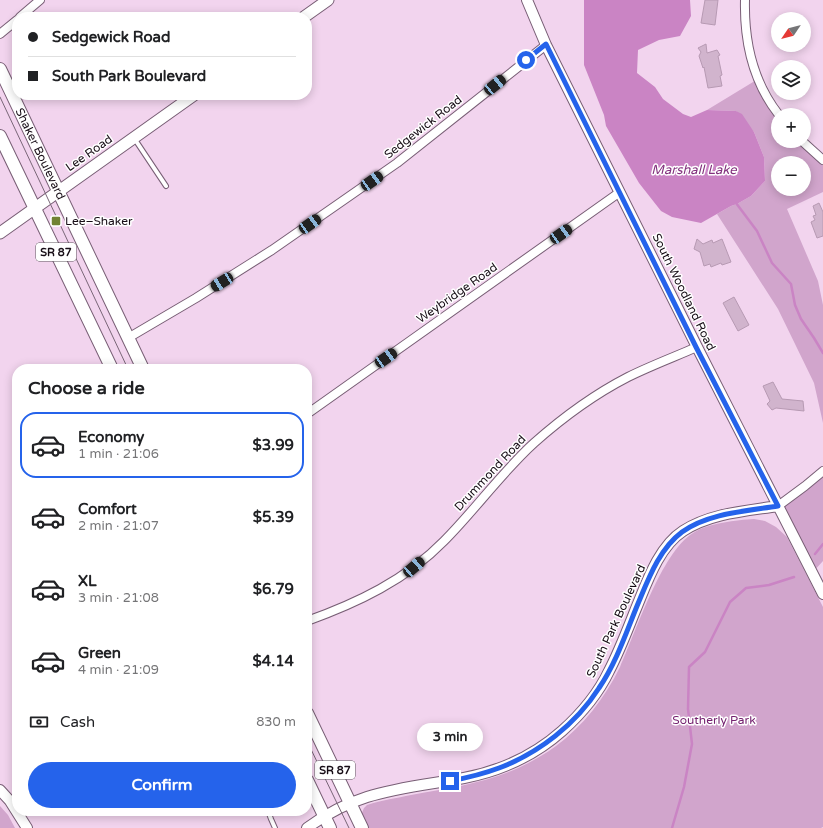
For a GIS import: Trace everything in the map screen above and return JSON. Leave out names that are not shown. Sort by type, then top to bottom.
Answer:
[{"type":"main road","points":[[311,12],[328,0]]},
{"type":"main road","name":"Shaker Boulevard","points":[[0,69],[12,94]]},
{"type":"main road","name":"Shaker Boulevard","points":[[15,100],[141,364]]},
{"type":"main road","name":"Lee Road","points":[[0,232],[187,100]]},
{"type":"main road","name":"SR 87","points":[[0,136],[110,364]]},
{"type":"main road","name":"SR 87","points":[[312,723],[362,828]]},
{"type":"main road","name":"SR 87","points":[[312,791],[330,828]]},
{"type":"street","points":[[26,12],[40,0]]},
{"type":"street","name":"South Woodland Road","points":[[527,0],[546,44],[696,347],[823,594]]},
{"type":"street","points":[[745,0],[746,39],[753,64],[765,95],[774,108]]},
{"type":"street","points":[[0,34],[12,24]]},
{"type":"street","name":"Sedgewick Road","points":[[128,338],[196,298],[272,250],[390,168],[546,44]]},
{"type":"street","points":[[810,148],[823,160]]},
{"type":"street","name":"Weybridge Road","points":[[312,410],[620,192]]},
{"type":"street","name":"Drummond Road","points":[[312,619],[342,609],[385,588],[414,567],[443,542],[504,473],[534,443],[579,407],[627,378],[696,347]]},
{"type":"street","points":[[778,506],[823,471]]},
{"type":"street","name":"South Park Boulevard","points":[[307,828],[324,816],[350,803],[386,792],[482,774],[515,762],[547,742],[575,719],[599,688],[609,671],[646,584],[662,554],[672,540],[683,531],[715,517],[778,506]]},
{"type":"street","points":[[0,790],[12,804]]},
{"type":"street","points":[[19,816],[27,828]]},
{"type":"lane","points":[[133,138],[166,186]]},
{"type":"lane","points":[[270,816],[275,828]]},
{"type":"green space","points":[[758,79],[774,108],[771,108],[771,148],[810,148],[823,160],[823,192],[787,209],[818,281],[823,305],[823,423],[814,383],[778,309],[717,214],[751,196],[765,181],[764,157],[754,132],[736,111],[707,110]]},
{"type":"green space","points":[[823,471],[823,561],[812,573],[778,506]]},
{"type":"green space","name":"Southerly Park","points":[[754,519],[765,521],[776,527],[787,537],[823,607],[823,827],[367,828],[361,815],[367,805],[389,799],[486,780],[521,767],[556,746],[575,730],[592,711],[607,690],[620,667],[650,594],[670,557],[681,543],[693,533],[714,524]]},
{"type":"green space","points":[[0,806],[8,815],[15,828],[0,828]]},
{"type":"water","name":"Marshall Lake","points":[[584,0],[690,0],[691,16],[680,36],[659,40],[638,50],[637,73],[655,87],[663,99],[683,114],[691,117],[707,110],[736,111],[742,114],[754,132],[764,157],[765,181],[751,196],[701,223],[672,217],[661,211],[639,183],[606,126],[604,115],[584,65]]},
{"type":"building","points":[[705,0],[718,0],[715,25],[701,23]]},
{"type":"building","points":[[706,44],[707,53],[717,50],[720,55],[718,56],[722,75],[720,76],[722,86],[708,88],[704,67],[703,68],[699,56],[701,52],[698,48]]},
{"type":"building","points":[[819,203],[823,212],[823,236],[817,238],[811,222],[815,220],[813,216],[816,215],[813,206]]},
{"type":"building","points":[[697,239],[703,244],[712,240],[713,243],[722,239],[731,262],[722,265],[721,263],[711,267],[710,264],[704,266],[700,252],[694,249]]},
{"type":"building","points":[[734,297],[749,325],[738,331],[723,303]]},
{"type":"building","points":[[773,382],[782,399],[803,401],[804,411],[776,408],[772,410],[767,404],[770,401],[763,386]]},
{"type":"waterway","points":[[736,203],[757,231],[772,263],[791,284],[795,305],[801,319],[823,353]]},
{"type":"waterway","points":[[815,554],[823,544]]},
{"type":"waterway","points":[[672,828],[684,787],[692,744],[688,709],[689,667],[705,652],[730,602],[746,588],[769,585],[794,577]]},
{"type":"tram line","points":[[0,97],[126,364]]},
{"type":"tram line","points":[[312,751],[349,828]]},
{"type":"place","name":"Lee–Shaker","points":[[56,221]]},
{"type":"route","points":[[450,781],[482,774],[515,762],[561,732],[575,719],[599,688],[609,671],[646,584],[662,554],[672,540],[683,531],[696,524],[715,517],[778,506],[696,347],[546,44],[526,60]]}]
